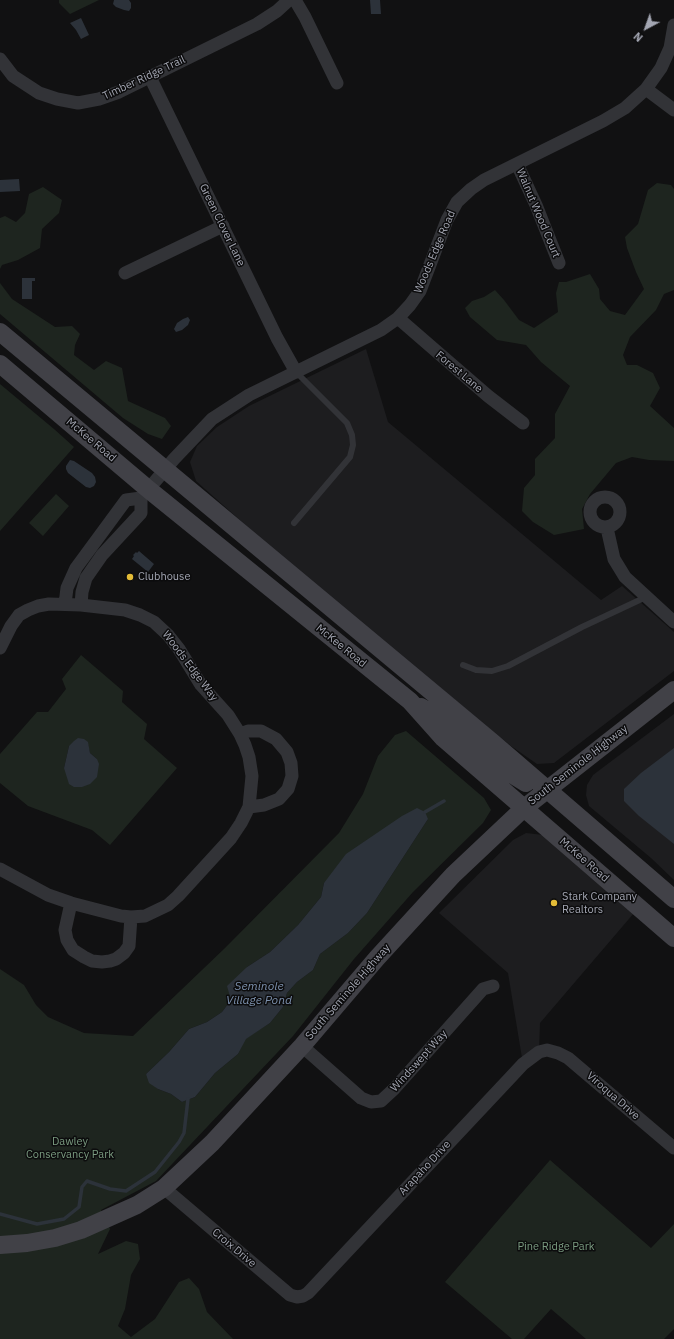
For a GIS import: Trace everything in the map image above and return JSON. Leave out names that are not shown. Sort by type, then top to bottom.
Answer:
[{"type":"main road","name":"McKee Road","points":[[0,332],[152,484],[410,701],[443,738],[674,938]]},
{"type":"main road","name":"McKee Road","points":[[0,364],[152,484],[492,742],[674,899]]},
{"type":"main road","name":"South Seminole Highway","points":[[0,1245],[27,1243],[55,1238],[81,1230],[137,1205],[164,1188],[212,1143],[302,1046],[422,908],[458,870],[524,808],[674,690]]},
{"type":"main road","points":[[410,701],[448,722],[504,770],[523,782],[547,789]]},
{"type":"street","name":"Timber Ridge Trail","points":[[0,59],[13,76],[39,93],[57,100],[78,103],[99,99],[119,92],[257,24],[277,12],[289,0]]},
{"type":"street","points":[[295,0],[305,17],[337,83]]},
{"type":"street","name":"Woods Edge Road","points":[[152,484],[212,419],[249,395],[381,330],[398,318],[410,306],[420,291],[447,220],[457,202],[470,189],[484,180],[603,121],[625,108],[646,89],[661,68],[670,48],[674,25]]},
{"type":"street","name":"Green Clover Lane","points":[[150,77],[277,338],[296,372]]},
{"type":"street","points":[[646,89],[674,110]]},
{"type":"street","name":"Walnut Wood Court","points":[[517,164],[536,205],[559,262]]},
{"type":"street","points":[[125,274],[223,226]]},
{"type":"street","name":"Forest Lane","points":[[398,318],[488,396],[523,423]]},
{"type":"street","points":[[66,604],[67,588],[76,568],[91,547],[126,500],[152,484]]},
{"type":"street","points":[[81,606],[82,592],[86,578],[102,555],[141,513],[152,484]]},
{"type":"street","points":[[607,528],[614,559],[625,577],[674,622]]},
{"type":"street","name":"Woods Edge Way","points":[[0,648],[11,626],[19,615],[38,606],[66,604],[125,610],[154,622],[168,635],[201,685],[228,715],[240,734],[249,757],[252,776],[252,792],[249,807],[231,838],[178,896],[168,905],[156,912],[144,916],[131,917],[71,903],[48,895],[0,869]]},
{"type":"street","points":[[240,734],[248,731],[261,731],[276,739],[287,752],[291,764],[292,776],[288,789],[279,799],[264,805],[249,807]]},
{"type":"street","points":[[71,903],[65,930],[67,940],[73,950],[84,958],[92,960],[102,962],[110,961],[116,959],[124,953],[129,946],[131,917]]},
{"type":"street","name":"Windswept Way","points":[[302,1046],[361,1098],[371,1102],[381,1101],[394,1090],[483,989],[493,986]]},
{"type":"street","name":"Viroqua Drive","points":[[547,1050],[568,1058],[674,1148]]},
{"type":"street","name":"Arapaho Drive","points":[[308,1293],[523,1064],[533,1055],[547,1050]]},
{"type":"street","name":"Croix Drive","points":[[164,1188],[290,1295],[297,1297],[304,1296],[308,1293]]},
{"type":"lane","points":[[294,523],[350,457],[353,445],[352,435],[347,423],[296,372]]},
{"type":"lane","points":[[91,547],[102,555]]},
{"type":"lane","points":[[463,665],[476,670],[492,671],[508,666],[582,627],[646,597]]},
{"type":"shaded area","points":[[366,349],[388,422],[601,600],[622,586],[674,632],[674,671],[554,763],[537,764],[511,746],[287,562],[196,481],[190,462],[197,446],[217,427],[249,406]]},
{"type":"shaded area","points":[[674,714],[674,880],[651,858],[589,806],[586,795],[587,785],[593,775]]},
{"type":"shaded area","points":[[526,833],[543,835],[634,913],[540,1023],[539,1052],[523,1064],[508,973],[439,913],[513,840]]},
{"type":"green space","points":[[59,0],[99,0],[70,14],[59,3]]},
{"type":"green space","points":[[657,183],[671,185],[674,189],[674,290],[664,294],[656,310],[630,337],[623,355],[627,365],[637,365],[653,373],[660,388],[650,406],[674,428],[674,461],[649,460],[632,457],[616,463],[590,494],[582,509],[584,529],[554,535],[533,522],[522,511],[524,488],[535,475],[535,459],[555,438],[555,414],[570,386],[541,362],[526,345],[497,340],[470,317],[465,308],[472,301],[484,297],[495,290],[519,320],[534,328],[558,312],[556,293],[559,282],[566,282],[590,274],[599,289],[600,299],[610,311],[625,315],[644,289],[627,248],[625,237],[638,224],[648,190]]},
{"type":"green space","points":[[43,187],[62,200],[59,213],[42,229],[40,248],[18,260],[2,265],[0,269],[0,218],[5,216],[16,222],[25,213],[29,194]]},
{"type":"green space","points":[[0,283],[12,299],[55,327],[72,326],[80,334],[75,345],[74,355],[94,370],[106,361],[122,368],[128,401],[165,418],[171,426],[162,439],[148,434],[123,418],[0,314]]},
{"type":"green space","points":[[0,384],[74,447],[0,531]]},
{"type":"green space","points":[[56,494],[69,506],[43,536],[29,523]]},
{"type":"green space","points":[[81,655],[123,691],[122,702],[147,724],[144,739],[177,768],[110,845],[92,830],[28,806],[0,783],[0,754],[37,712],[48,712],[66,689],[62,679]],"holes":[[[88,745],[90,753],[97,759],[64,768],[69,746]]]},
{"type":"green space","name":"Dawley Conservancy Park","points":[[406,731],[484,798],[491,810],[483,823],[413,892],[354,959],[293,1036],[156,1181],[101,1210],[110,1229],[98,1254],[126,1241],[138,1244],[140,1259],[131,1275],[125,1309],[118,1326],[131,1337],[155,1319],[179,1282],[189,1278],[199,1289],[207,1312],[233,1339],[0,1339],[0,969],[24,985],[36,1005],[48,1017],[84,1033],[133,1036],[225,948],[339,833],[363,794],[378,756],[395,735]],"holes":[[[428,819],[367,913],[348,933],[320,954],[313,970],[297,982],[287,993],[283,1007],[270,1023],[245,1039],[238,1054],[215,1073],[195,1097],[182,1102],[171,1094],[158,1089],[146,1074],[169,1052],[189,1029],[207,1022],[222,1012],[231,1000],[247,967],[270,952],[298,925],[321,897],[324,883]]]},
{"type":"green space","name":"Pine Ridge Park","points":[[550,1160],[651,1248],[674,1224],[674,1329],[664,1339],[586,1339],[551,1309],[524,1339],[512,1339],[445,1282]]},
{"type":"water","points":[[114,0],[129,0],[131,3],[131,8],[129,11],[116,7],[113,4]]},
{"type":"water","points":[[370,0],[380,0],[381,14],[371,14]]},
{"type":"water","points":[[81,18],[89,35],[81,39],[70,23]]},
{"type":"water","points":[[19,179],[20,191],[0,192],[0,180]]},
{"type":"water","points":[[22,278],[35,278],[35,281],[32,281],[32,299],[22,299]]},
{"type":"water","points":[[188,317],[190,320],[188,325],[182,330],[176,332],[174,329],[177,323]]},
{"type":"water","points":[[70,460],[92,473],[96,482],[94,486],[90,488],[86,487],[68,473],[66,466]]},
{"type":"water","points":[[139,551],[154,564],[148,572],[132,559],[134,556],[133,555]]},
{"type":"water","points":[[78,738],[84,739],[88,742],[90,753],[97,759],[99,764],[97,777],[90,784],[82,787],[74,787],[69,784],[64,768],[69,746]]},
{"type":"water","points":[[674,748],[674,844],[639,816],[624,801],[624,789],[641,773]]},
{"type":"water","name":"Seminole Village Pond","points":[[417,808],[425,812],[428,819],[367,913],[348,933],[320,954],[313,970],[297,982],[287,993],[283,1007],[270,1023],[246,1039],[238,1054],[215,1073],[195,1097],[182,1102],[171,1094],[158,1089],[149,1083],[146,1074],[169,1052],[189,1029],[207,1022],[222,1012],[231,1000],[227,986],[247,967],[270,952],[298,925],[321,897],[324,883],[346,854],[402,816]]},
{"type":"waterway","points":[[425,812],[444,801]]},
{"type":"waterway","points":[[0,1214],[37,1224],[64,1219],[79,1207],[82,1187],[87,1181],[110,1189],[126,1191],[155,1172],[179,1142],[184,1133],[188,1099]]},
{"type":"place","name":"Clubhouse","points":[[130,577]]},
{"type":"place","name":"Stark Company Realtors","points":[[554,903]]}]
